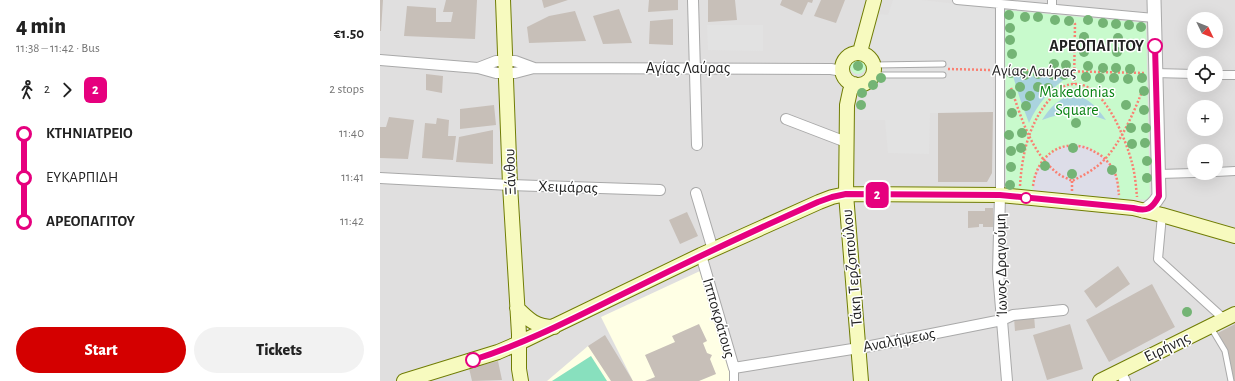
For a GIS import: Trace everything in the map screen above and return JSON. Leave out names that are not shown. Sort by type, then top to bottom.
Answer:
[{"type":"main road","name":"Ξάνθου","points":[[503,0],[510,185],[519,343],[519,369],[521,381]]},
{"type":"main road","points":[[860,52],[874,0]]},
{"type":"main road","points":[[860,52],[869,56],[873,70],[865,83],[854,84],[846,79],[842,71],[846,57],[860,52]]},
{"type":"main road","name":"Τάκη Τερζοπούλου","points":[[854,84],[850,91],[847,105],[846,194],[861,381]]},
{"type":"main road","points":[[404,381],[498,352],[554,327],[707,252],[818,202],[846,194],[1026,195],[1139,210],[1235,236]]},
{"type":"main road","points":[[517,308],[536,324],[544,327],[554,327]]},
{"type":"main road","name":"Ειρήνης","points":[[1100,381],[1122,376],[1210,326],[1229,317]]},
{"type":"street","points":[[693,0],[697,144]]},
{"type":"street","points":[[957,0],[1154,18]]},
{"type":"street","points":[[1052,0],[1052,9]]},
{"type":"street","points":[[1139,210],[1149,208],[1159,196],[1159,174],[1150,75],[1154,0]]},
{"type":"street","name":"Ίωνος Δραγούμη","points":[[1000,4],[1003,70],[998,272],[1007,381]]},
{"type":"street","name":"Αγίας Λαύρας","points":[[380,60],[478,68],[496,73],[506,67],[516,73],[534,68],[832,69],[842,71]]},
{"type":"street","points":[[1150,75],[1187,74]]},
{"type":"street","points":[[1223,75],[1235,75]]},
{"type":"street","points":[[786,119],[846,142]]},
{"type":"street","points":[[1223,172],[1235,171]]},
{"type":"street","points":[[1159,174],[1187,173]]},
{"type":"street","name":"Χειμάρας","points":[[380,178],[510,185],[660,190]]},
{"type":"street","name":"Ιπποκράτους","points":[[696,193],[707,252],[734,368],[734,381]]},
{"type":"street","points":[[1162,215],[1158,259],[1229,317]]},
{"type":"street","name":"Αναλήψεως","points":[[734,368],[859,348],[1002,320],[1013,315],[1063,310]]},
{"type":"lane","points":[[873,70],[943,69]]},
{"type":"lane","points":[[873,70],[943,69]]},
{"type":"lane","points":[[1210,326],[1225,351],[1231,381]]},
{"type":"path","points":[[1065,10],[1075,24],[1074,84]]},
{"type":"path","name":"Αγίας Λαύρας","points":[[943,69],[1150,75]]},
{"type":"path","points":[[1003,70],[1035,146],[1044,160],[1056,172],[1072,181],[1088,173],[1105,159],[1114,148],[1134,110],[1144,84]]},
{"type":"path","points":[[1026,195],[1021,168],[1029,134],[1034,122],[1055,92],[1065,86],[1074,84],[1084,86],[1092,90],[1100,98],[1108,108],[1122,134],[1130,154],[1139,210]]},
{"type":"path","points":[[1026,195],[1036,174],[1050,152],[1075,144],[1088,148],[1101,155],[1110,163],[1115,172],[1118,183],[1119,199]]},
{"type":"shaded area","points":[[380,0],[1235,0],[1235,381],[380,381]]},
{"type":"shaded area","points":[[893,0],[921,0],[994,8],[993,112],[930,113],[929,154],[888,153],[885,120],[856,120],[860,89],[871,85],[878,78],[881,61],[876,52],[870,48],[880,14],[888,15]]},
{"type":"shaded area","points":[[707,25],[763,25],[763,51],[708,50]]},
{"type":"shaded area","points":[[1075,144],[1088,147],[1110,163],[1115,172],[1118,183],[1119,199],[1032,194],[1035,174],[1041,163],[1051,153],[1063,147]]},
{"type":"shaded area","points":[[700,271],[733,381],[547,381],[588,346],[632,379],[601,317]]},
{"type":"green space","name":"Makedonias Square","points":[[1005,10],[1146,23],[1150,200],[1006,193]]},
{"type":"green space","points":[[858,58],[865,63],[866,66],[861,73],[858,74],[851,69],[850,66],[855,59]]},
{"type":"green space","points":[[591,356],[607,381],[552,381]]},
{"type":"water","points":[[1013,76],[1067,77],[1045,97],[1036,109],[1029,123]]},
{"type":"water","points":[[1074,95],[1089,101],[1106,120],[1089,115],[1074,113],[1059,115],[1042,120],[1055,104],[1064,98]]},
{"type":"building","points":[[380,0],[383,0],[381,31],[380,31]]},
{"type":"building","points":[[446,0],[477,0],[475,39],[404,36],[407,6],[436,8],[436,22],[451,22],[453,12],[443,12]]},
{"type":"building","points":[[542,0],[568,0],[544,8]]},
{"type":"building","points":[[649,0],[678,0],[678,10],[648,12]]},
{"type":"building","points":[[708,0],[735,0],[737,20],[708,22]]},
{"type":"building","points":[[782,0],[813,0],[812,3],[808,2],[802,15],[780,5]]},
{"type":"building","points":[[821,0],[845,0],[836,23],[814,16]]},
{"type":"building","points":[[619,9],[632,43],[603,44],[593,16]]},
{"type":"building","points":[[575,11],[586,41],[529,43],[527,27],[549,16]]},
{"type":"building","points":[[673,19],[673,45],[649,44],[650,21]]},
{"type":"building","points":[[426,74],[443,76],[442,93],[426,90]]},
{"type":"building","points":[[494,105],[496,125],[460,129],[460,109]]},
{"type":"building","points":[[993,112],[992,173],[987,182],[938,182],[938,113]]},
{"type":"building","points":[[389,117],[414,120],[408,159],[380,158],[380,127],[386,127]]},
{"type":"building","points":[[437,118],[449,120],[448,136],[456,136],[453,160],[422,158],[425,123],[436,124]]},
{"type":"building","points":[[493,130],[493,164],[456,162],[459,137]]},
{"type":"building","points":[[985,208],[993,208],[993,227],[983,227],[983,224],[979,224],[979,227],[968,228],[968,211],[985,211]]},
{"type":"building","points":[[687,212],[698,236],[680,244],[669,220]]},
{"type":"building","points":[[1118,266],[1130,284],[1096,308],[1084,291]]},
{"type":"building","points":[[1152,284],[1175,327],[1109,362],[1086,320]]},
{"type":"building","points":[[1034,315],[1035,328],[1015,331],[1014,318]]},
{"type":"building","points":[[699,324],[707,341],[703,343],[707,353],[712,355],[710,359],[716,374],[699,381],[645,381],[655,377],[645,355],[675,342],[672,336]]},
{"type":"building","points":[[1070,324],[1083,369],[1047,380],[1033,335]]},
{"type":"building","points":[[1235,324],[1234,381],[1228,351],[1218,333]]},
{"type":"building","points":[[605,335],[633,381],[611,381],[588,346]]},
{"type":"building","points":[[498,361],[502,380],[472,381],[469,368]]},
{"type":"bus line","name":"2","points":[[473,360],[530,339],[701,255],[832,197],[846,194],[1000,195],[1133,208],[1143,211],[1149,208],[1159,196],[1155,46]]},
{"type":"place","name":"ΑΡΕΟΠΑΓΙΤΟΥ","points":[[1155,46]]}]
